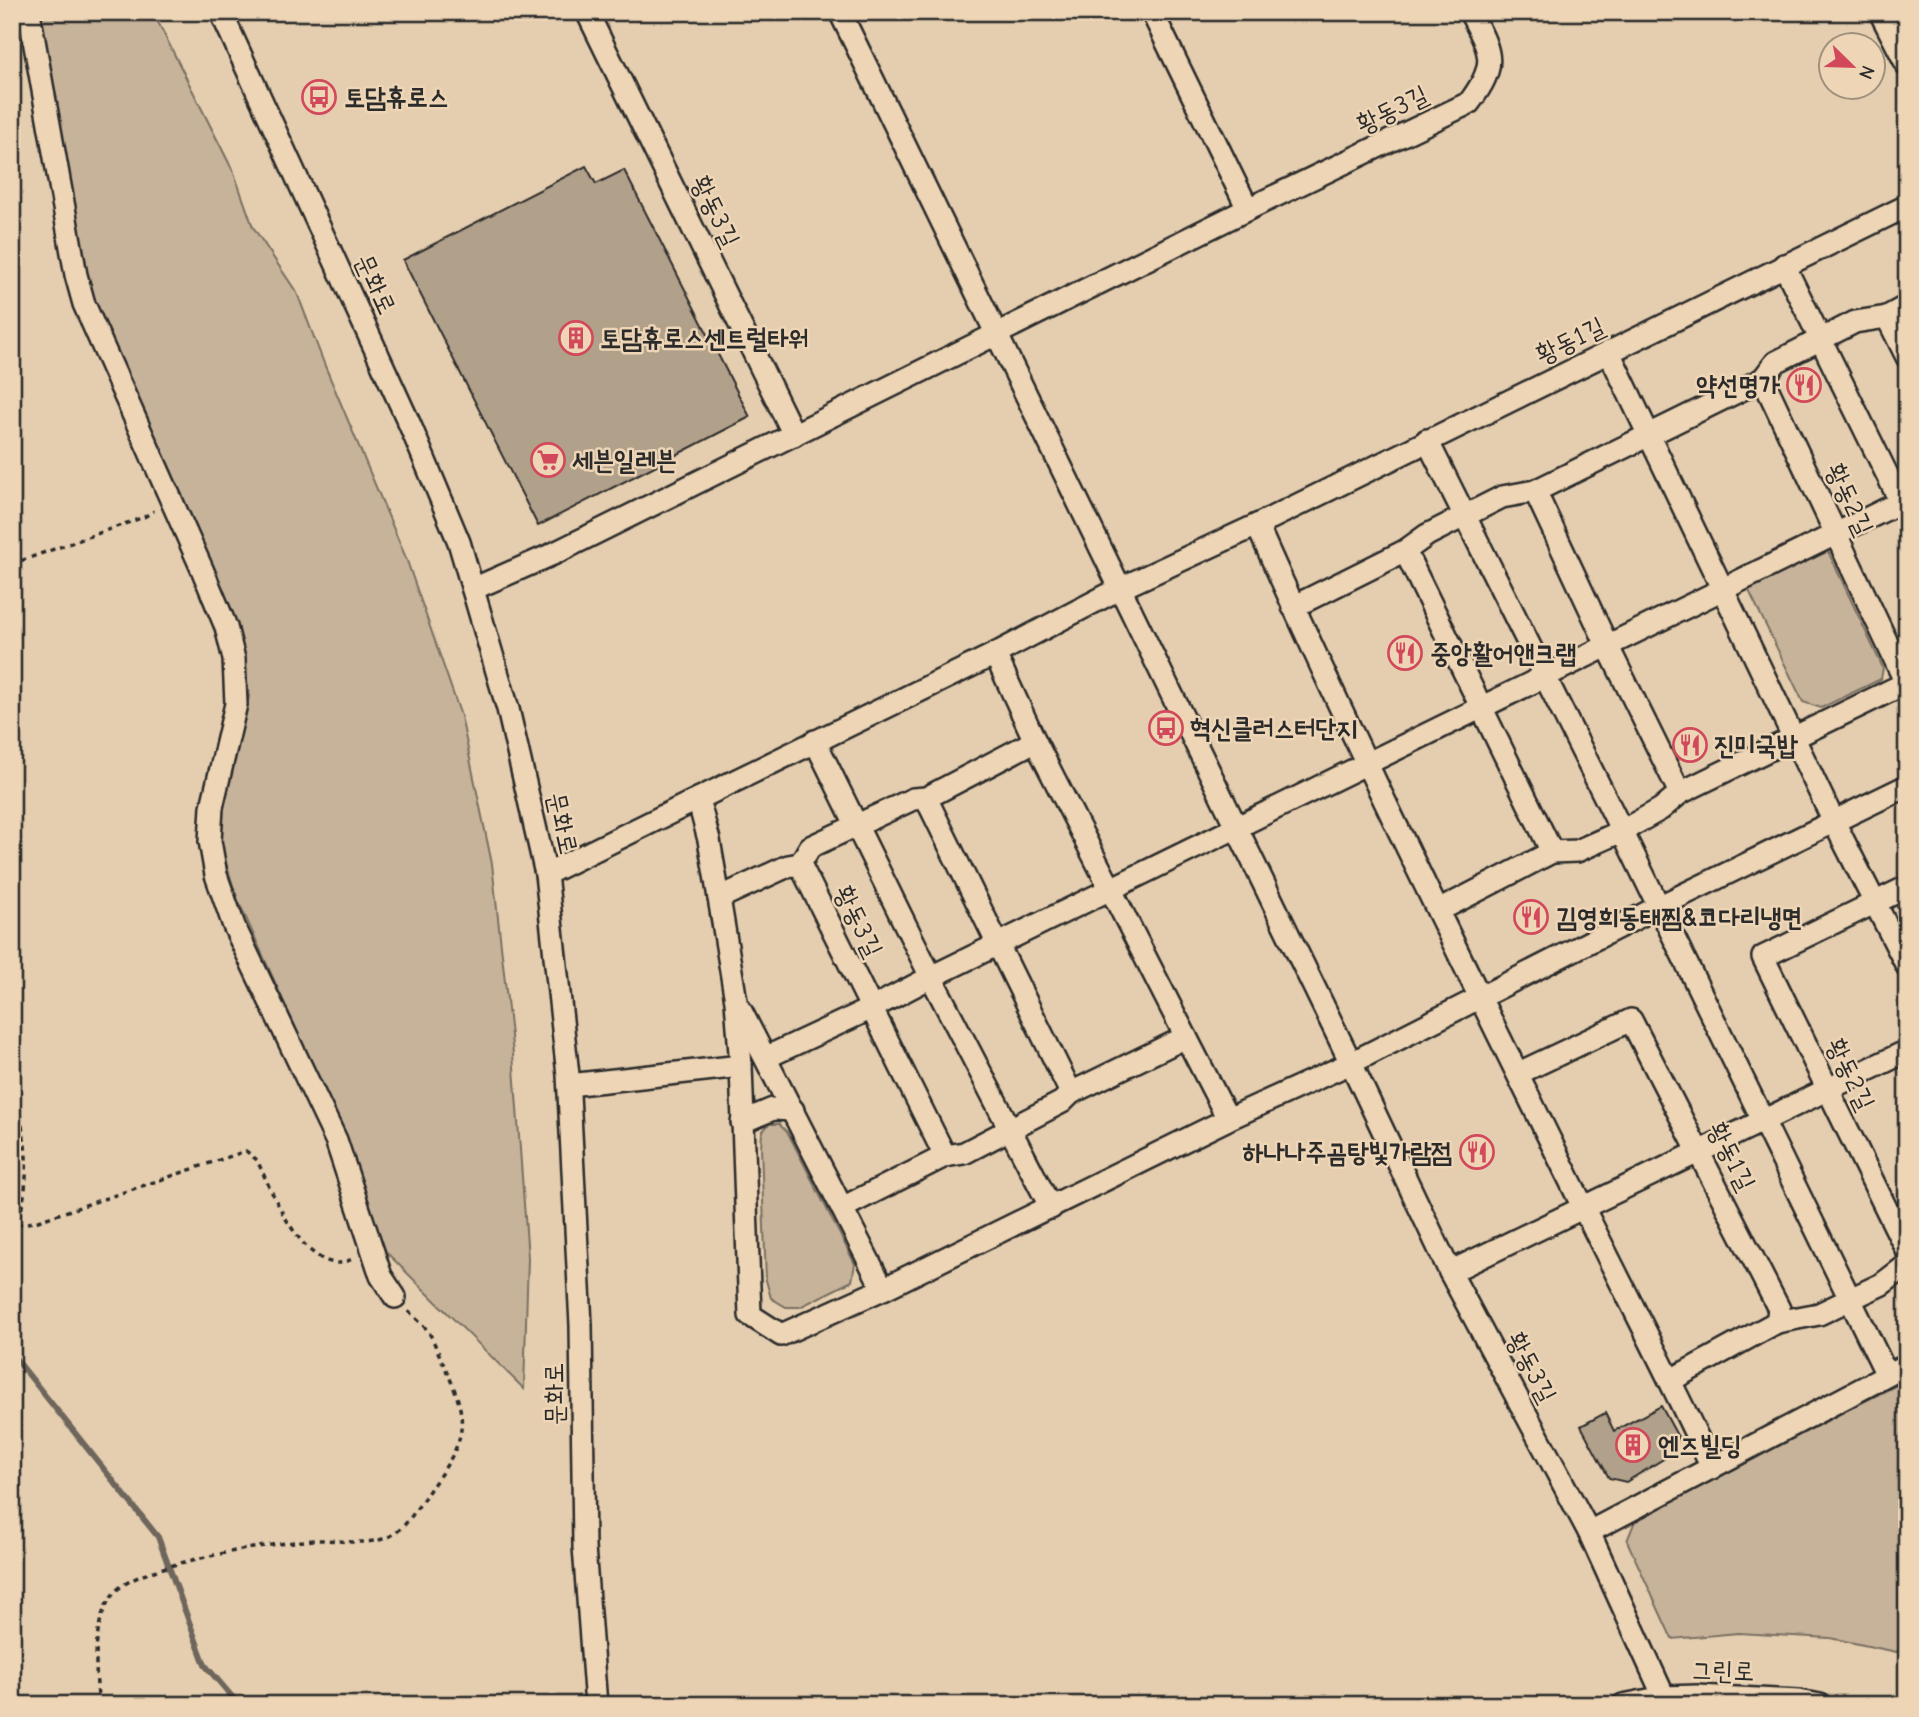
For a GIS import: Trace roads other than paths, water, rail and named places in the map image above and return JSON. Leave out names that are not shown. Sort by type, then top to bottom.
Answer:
[{"type":"street","points":[[29,12],[76,275],[84,304],[172,499],[221,616],[234,659],[236,704],[212,807],[210,841],[216,875],[234,926],[336,1140],[381,1276],[395,1297]]},
{"type":"street","name":"문화로","points":[[221,12],[410,425],[459,542],[508,709],[546,874],[569,1085],[582,1325],[584,1547],[596,1705]]},
{"type":"street","name":"황동3길","points":[[587,12],[794,435]]},
{"type":"street","name":"황동3길","points":[[840,12],[1450,1272],[1589,1532],[1664,1697]]},
{"type":"street","points":[[1152,12],[1248,209]]},
{"type":"street","name":"황동3길","points":[[473,589],[565,548],[1248,209],[1469,103],[1482,86],[1489,69],[1489,50],[1470,12]]},
{"type":"street","points":[[1880,12],[1907,65]]},
{"type":"street","name":"황동1길","points":[[1119,589],[1257,525],[1907,206]]},
{"type":"street","points":[[767,1057],[870,1009],[997,944],[1835,534],[1905,506],[1784,265]]},
{"type":"street","points":[[1293,607],[1405,551],[1427,535],[1502,498],[1535,491],[1647,433],[1763,379],[1776,362],[1855,322],[1887,317],[1907,306]]},
{"type":"street","points":[[1887,317],[1907,356]]},
{"type":"street","points":[[1609,352],[1793,738],[1907,966]]},
{"type":"street","name":"황동2길","points":[[1552,852],[1577,851],[1622,831],[1661,809],[1680,793],[1906,683],[1763,379]]},
{"type":"street","points":[[1427,440],[1622,831],[1887,1375]]},
{"type":"street","points":[[1535,491],[1680,793]]},
{"type":"street","points":[[1257,525],[1366,764],[1712,1468]]},
{"type":"street","points":[[1405,551],[1552,852],[1438,911]]},
{"type":"street","points":[[546,874],[995,654],[1119,589]]},
{"type":"street","points":[[995,654],[1035,741],[1228,1119]]},
{"type":"street","points":[[815,741],[931,977],[1051,1208]]},
{"type":"street","points":[[719,898],[788,866],[800,864],[810,847],[913,799],[926,798],[1035,741]]},
{"type":"street","points":[[698,799],[709,840],[736,1001],[750,1315],[781,1335],[1051,1208],[1228,1119],[1351,1063],[1658,907],[1907,786]]},
{"type":"street","points":[[926,798],[1071,1093]]},
{"type":"street","name":"황동3길","points":[[800,864],[945,1156]]},
{"type":"street","name":"황동2길","points":[[1907,887],[1763,957],[1907,1251]]},
{"type":"street","points":[[736,1001],[767,1057],[883,1289]]},
{"type":"street","name":"황동1길","points":[[1519,1073],[1631,1020],[1779,1308],[1777,1322]]},
{"type":"street","points":[[842,1208],[945,1156],[964,1153],[1062,1102],[1071,1093],[1186,1037]]},
{"type":"street","points":[[1450,1272],[1907,1051]]},
{"type":"street","points":[[569,1085],[741,1066]]},
{"type":"street","points":[[742,1122],[773,1109],[793,1110]]},
{"type":"street","points":[[1671,1380],[1777,1322],[1819,1314],[1882,1284],[1907,1265]]},
{"type":"street","points":[[1589,1532],[1907,1365]]},
{"type":"street","name":"그린로","points":[[1623,1705],[1664,1697],[1724,1697],[1820,1705]]},
{"type":"waterway","points":[[12,1354],[158,1537],[205,1665],[239,1705]]},
{"type":"place","name":"토담휴로스","points":[[319,97]]},
{"type":"place","name":"토담휴로스센트럴타워","points":[[576,338]]},
{"type":"place","name":"약선명가","points":[[1804,385]]},
{"type":"place","name":"세븐일레븐","points":[[548,460]]},
{"type":"place","name":"중앙활어앤크랩","points":[[1405,653]]},
{"type":"place","name":"혁신클러스터단지","points":[[1166,728]]},
{"type":"place","name":"진미국밥","points":[[1690,745]]},
{"type":"place","name":"김영희동태찜&코다리냉면","points":[[1531,917]]},
{"type":"place","name":"하나나주곰탕빛가람점","points":[[1477,1152]]},
{"type":"place","name":"엔즈빌딩","points":[[1633,1445]]}]
